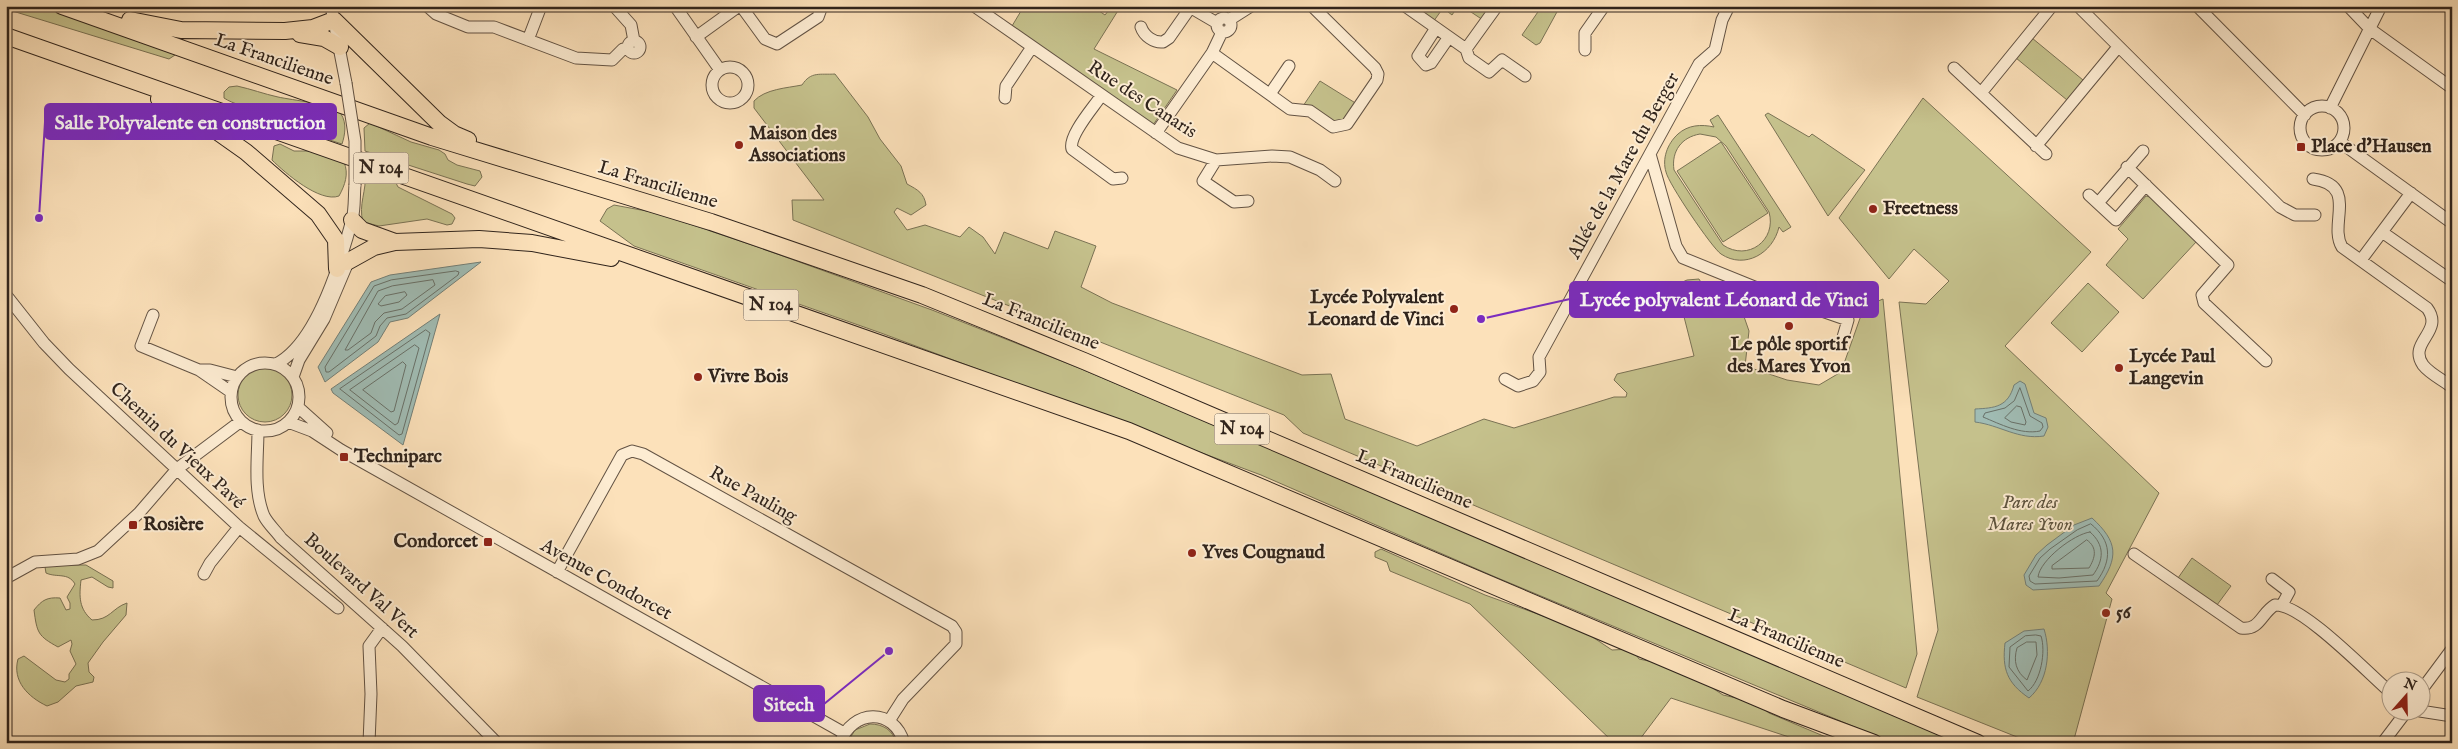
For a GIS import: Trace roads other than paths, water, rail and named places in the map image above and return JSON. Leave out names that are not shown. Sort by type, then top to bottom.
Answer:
[{"type":"highway","points":[[84,6],[160,27],[202,31],[285,32],[324,38],[341,52],[352,49],[364,50]]},
{"type":"highway","name":"La Francilienne","points":[[67,7],[490,155],[710,222],[922,295],[1084,362],[1978,743]]},
{"type":"highway","points":[[285,32],[313,28],[333,13],[364,50],[438,123],[454,134],[477,144],[490,155]]},
{"type":"highway","name":"N 104","points":[[6,36],[1129,431],[1783,709],[1874,743]]},
{"type":"highway","points":[[124,77],[141,92],[177,107],[205,123],[232,142],[318,214],[336,240],[342,266],[374,247],[395,242],[502,239],[564,247],[622,261],[639,258]]},
{"type":"highway","points":[[352,220],[362,230],[395,242]]},
{"type":"street","points":[[427,6],[436,14],[468,27],[494,26],[576,58],[612,60],[631,45],[631,25],[614,6]]},
{"type":"street","points":[[528,40],[541,6]]},
{"type":"street","points":[[675,6],[720,70]]},
{"type":"street","points":[[696,37],[740,6],[765,39],[773,43],[781,43],[815,20],[820,14],[822,6]]},
{"type":"street","name":"Rue des Canaris","points":[[974,6],[1178,148],[1216,160],[1281,156],[1310,165],[1335,181]]},
{"type":"street","points":[[1156,134],[1212,53],[1221,18],[1229,20],[1251,6]]},
{"type":"street","points":[[1212,53],[1290,109],[1310,111],[1333,127],[1347,124],[1377,80],[1378,74],[1375,68],[1312,6]]},
{"type":"street","points":[[1405,6],[1466,49],[1469,58],[1489,72],[1502,60],[1525,76]]},
{"type":"street","points":[[1466,49],[1497,6]]},
{"type":"street","points":[[1585,50],[1586,33],[1604,6]]},
{"type":"street","name":"Allée de la Mare du Berger","points":[[1505,379],[1518,386],[1532,381],[1540,372],[1538,357],[1699,64],[1715,50],[1722,20],[1729,6]]},
{"type":"street","points":[[1981,93],[2052,6]]},
{"type":"street","points":[[2078,6],[2280,206],[2295,215],[2315,214]]},
{"type":"street","points":[[2197,6],[2305,115]]},
{"type":"street","points":[[2348,6],[2370,29],[2452,88]]},
{"type":"street","points":[[2330,108],[2381,6]]},
{"type":"street","points":[[2448,6],[2452,9]]},
{"type":"street","points":[[1141,27],[1143,33],[1155,41],[1163,42],[1170,38],[1189,7],[1219,27]]},
{"type":"street","points":[[293,377],[299,360],[324,319],[342,266],[352,220],[355,185],[355,141],[333,13]]},
{"type":"street","points":[[1436,28],[1418,56],[1426,65],[1431,63],[1449,37]]},
{"type":"street","points":[[2036,146],[2118,46]]},
{"type":"street","points":[[1005,98],[1006,86],[1032,47]]},
{"type":"street","points":[[1270,94],[1289,66]]},
{"type":"street","points":[[1954,68],[2046,154]]},
{"type":"street","points":[[1101,96],[1072,138],[1070,146],[1072,150],[1113,179],[1122,178]]},
{"type":"street","points":[[2319,106],[2330,108],[2337,112],[2344,126],[2340,142],[2324,150],[2312,148],[2303,139],[2300,126],[2305,115],[2319,106]]},
{"type":"street","points":[[2340,142],[2452,222]]},
{"type":"street","points":[[2098,203],[2127,167],[2143,151]]},
{"type":"street","points":[[1650,154],[1676,246],[1683,258],[1767,292],[1848,320],[1841,344]]},
{"type":"street","points":[[1216,160],[1203,181],[1234,202],[1248,201]]},
{"type":"street","points":[[2127,167],[2228,265],[2202,295],[2204,303],[2266,361]]},
{"type":"street","points":[[2313,179],[2326,183],[2337,194],[2341,205],[2337,232],[2338,241],[2342,247],[2427,308],[2433,316],[2433,324],[2421,344],[2420,358],[2427,369],[2452,387]]},
{"type":"street","points":[[2089,195],[2116,220],[2146,185]]},
{"type":"street","points":[[2361,260],[2411,193]]},
{"type":"street","points":[[2382,232],[2452,282]]},
{"type":"street","points":[[276,364],[290,356],[303,341],[342,266]]},
{"type":"street","name":"Chemin du Vieux Pavé","points":[[6,295],[44,343],[69,369],[239,527],[338,608]]},
{"type":"street","points":[[153,314],[141,346],[199,370],[231,392]]},
{"type":"street","points":[[256,363],[276,364],[286,369],[293,377],[298,392],[298,407],[288,422],[268,431],[258,430],[241,422],[231,403],[231,392],[237,376],[246,367],[256,363]]},
{"type":"street","points":[[199,370],[210,370],[237,376]]},
{"type":"street","name":"Avenue Condorcet","points":[[298,407],[353,455]]},
{"type":"street","points":[[6,578],[35,562],[78,559],[98,551],[134,518],[177,469],[241,422]]},
{"type":"street","name":"Avenue Condorcet","points":[[288,422],[303,426],[842,738]]},
{"type":"street","name":"Boulevard Val Vert","points":[[258,430],[257,468],[260,500],[265,516],[281,538],[382,628],[497,743]]},
{"type":"street","name":"Rue Pauling","points":[[557,572],[622,455],[632,451],[643,454],[952,626],[956,632],[956,644],[903,699],[889,721]]},
{"type":"street","points":[[204,574],[210,563],[239,527]]},
{"type":"street","points":[[2134,554],[2241,628],[2253,628],[2272,607],[2282,605],[2291,608],[2327,636],[2380,683]]},
{"type":"street","points":[[2272,579],[2289,592],[2282,605]]},
{"type":"street","points":[[368,743],[371,694],[369,646],[382,628]]},
{"type":"street","points":[[2430,679],[2452,649]]},
{"type":"street","points":[[2430,713],[2452,716]]},
{"type":"street","points":[[842,738],[850,725],[864,718],[879,717],[897,727],[904,743]]},
{"type":"street","points":[[2384,741],[2398,722]]},
{"type":"water","points":[[481,262],[408,318],[390,322],[378,342],[325,382],[318,367],[371,282],[390,275]]},
{"type":"water","points":[[440,314],[403,445],[333,393],[331,389]]},
{"type":"water","points":[[2020,381],[2025,384],[2034,413],[2046,418],[2048,427],[2044,436],[2026,436],[1975,422],[1975,409],[2000,405],[2008,398],[2014,385]]},
{"type":"water","points":[[2092,518],[2107,535],[2113,550],[2110,567],[2099,586],[2033,590],[2026,585],[2024,575],[2036,555],[2074,525]]},
{"type":"water","points":[[2044,629],[2047,647],[2046,666],[2040,684],[2029,698],[2016,687],[2008,675],[2004,660],[2005,643],[2024,631]]},
{"type":"place","name":"Maison des Associations","points":[[739,145]]},
{"type":"place","name":"Place d'Hausen","points":[[2301,147]]},
{"type":"place","name":"Freetness","points":[[1873,209]]},
{"type":"place","name":"Salle Polyvalente en construction","points":[[39,218]]},
{"type":"place","name":"Lycée Polyvalent Leonard de Vinci","points":[[1454,309]]},
{"type":"place","name":"Lycée polyvalent Léonard de Vinci","points":[[1481,319]]},
{"type":"place","name":"Le pôle sportif des Mares Yvon","points":[[1789,326]]},
{"type":"place","name":"Lycée Paul Langevin","points":[[2119,368]]},
{"type":"place","name":"Vivre Bois","points":[[698,377]]},
{"type":"place","name":"Techniparc","points":[[344,457]]},
{"type":"place","name":"Rosière","points":[[133,525]]},
{"type":"place","name":"Condorcet","points":[[488,542]]},
{"type":"place","name":"Yves Cougnaud","points":[[1192,553]]},
{"type":"place","name":"56","points":[[2106,613]]},
{"type":"place","name":"Sitech","points":[[889,651]]},
{"type":"park label","name":"Parc des Mares Yvon","points":[[2030,514]]}]
